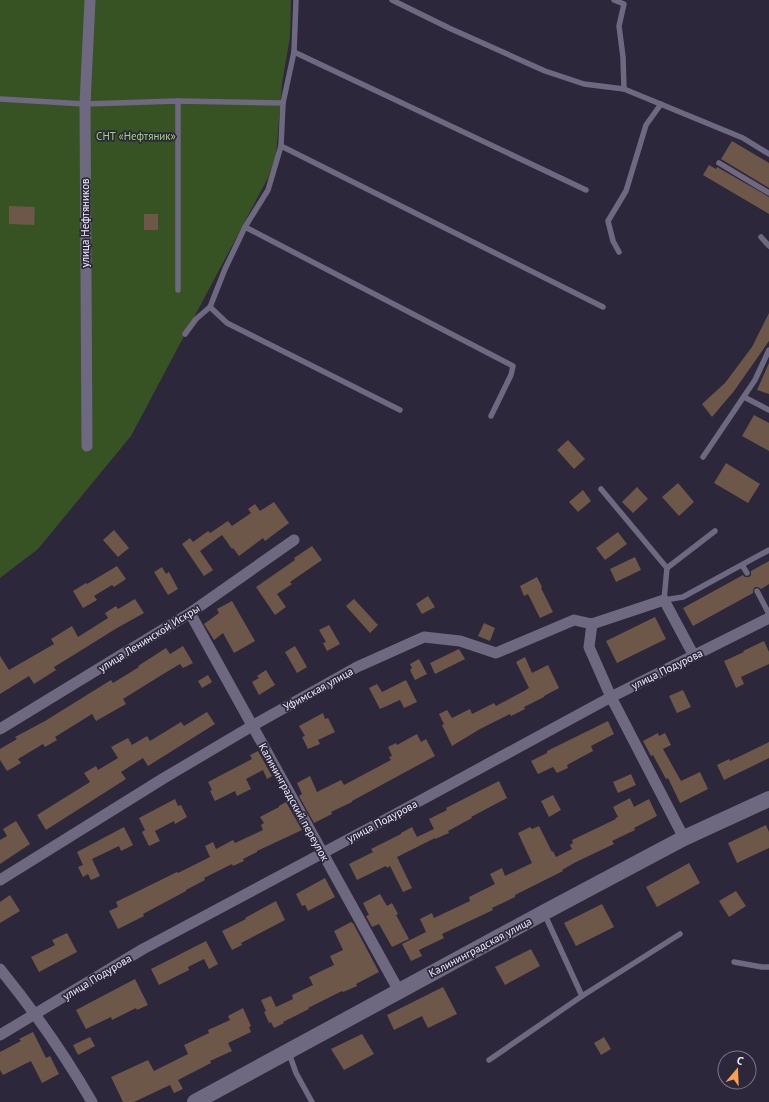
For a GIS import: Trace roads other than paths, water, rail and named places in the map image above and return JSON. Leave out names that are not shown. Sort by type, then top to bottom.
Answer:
[{"type":"street","name":"улица Нефтяников","points":[[87,446],[85,104],[90,0]]},
{"type":"street","name":"улица Ленинской Искры","points":[[0,729],[190,613],[294,540]]},
{"type":"street","name":"Уфимская улица","points":[[0,880],[164,778],[252,726],[357,667],[424,637],[460,641],[496,653],[574,620],[592,624],[664,600]]},
{"type":"street","points":[[664,600],[694,656]]},
{"type":"street","name":"Калининградский переулок","points":[[190,613],[399,991]]},
{"type":"street","name":"улица Подурова","points":[[0,1035],[143,949],[611,697],[769,618]]},
{"type":"street","points":[[592,624],[589,647],[611,697],[684,838]]},
{"type":"street","name":"Калининградская улица","points":[[195,1102],[684,838],[769,799]]},
{"type":"street","points":[[0,968],[36,1014],[74,1069],[92,1102]]},
{"type":"lane","points":[[185,334],[196,319],[210,307],[225,269],[246,227],[268,190],[281,146],[283,103],[294,52],[296,0]]},
{"type":"lane","points":[[392,0],[449,28],[545,71],[584,84],[624,89],[743,138],[769,154]]},
{"type":"lane","points":[[614,0],[624,4],[619,26],[623,57],[624,89]]},
{"type":"lane","points":[[294,52],[586,190]]},
{"type":"lane","points":[[0,99],[85,104],[178,100],[283,103]]},
{"type":"lane","points":[[178,100],[178,290]]},
{"type":"lane","points":[[619,252],[613,241],[608,221],[626,191],[646,125],[661,104]]},
{"type":"lane","points":[[281,146],[603,307]]},
{"type":"lane","points":[[719,163],[769,193]]},
{"type":"lane","points":[[246,227],[513,366],[511,375],[491,416]]},
{"type":"lane","points":[[761,237],[769,246]]},
{"type":"lane","points":[[210,307],[228,323],[400,410]]},
{"type":"lane","points":[[703,457],[755,380],[769,350]]},
{"type":"lane","points":[[744,397],[769,410]]},
{"type":"lane","points":[[601,489],[667,568],[664,600],[683,597],[769,550]]},
{"type":"lane","points":[[667,568],[715,531]]},
{"type":"lane","points":[[742,565],[747,574]]},
{"type":"lane","points":[[756,591],[769,614]]},
{"type":"lane","points":[[543,913],[582,996]]},
{"type":"lane","points":[[489,1060],[582,996],[680,934]]},
{"type":"lane","points":[[734,962],[769,967]]},
{"type":"lane","points":[[289,1051],[296,1073],[312,1102]]},
{"type":"park label","name":"СНТ «Нефтяник»","points":[[136,136]]}]
